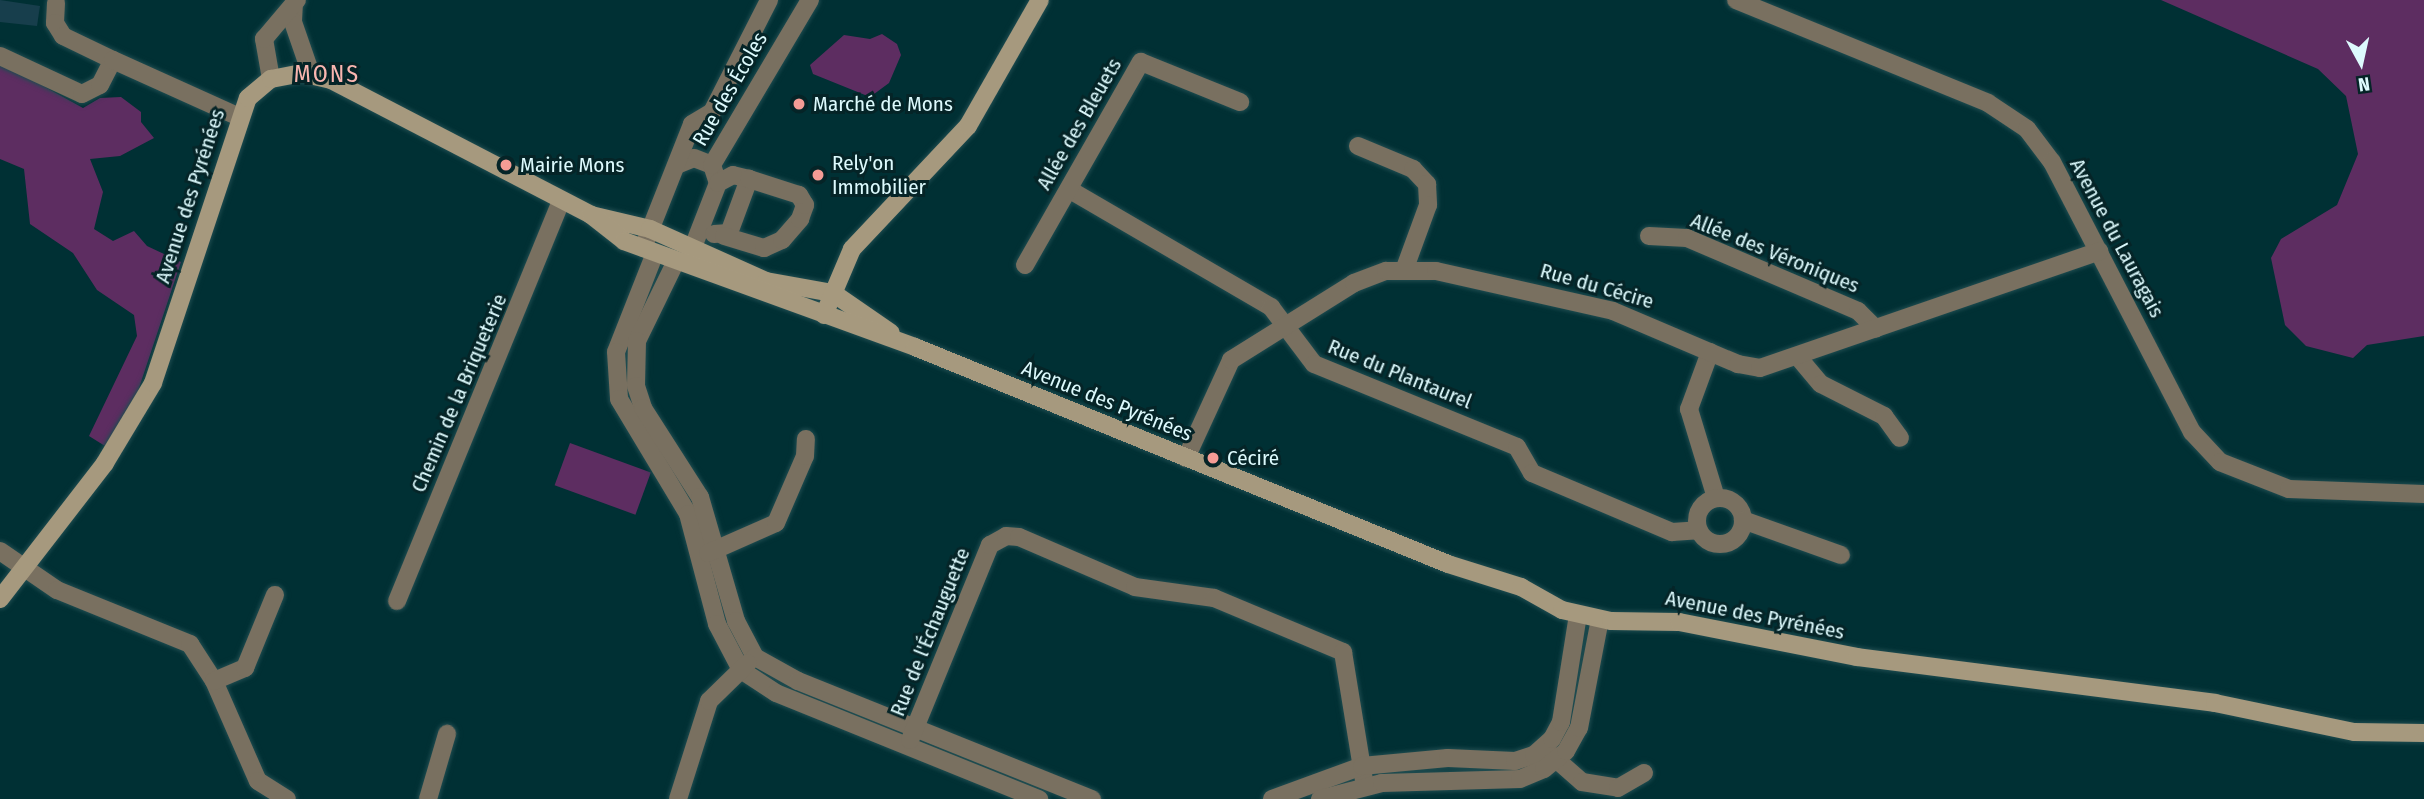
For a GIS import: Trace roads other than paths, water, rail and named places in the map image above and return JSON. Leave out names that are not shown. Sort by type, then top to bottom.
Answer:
[{"type":"street","name":"Rue des Écoles","points":[[653,223],[692,124],[712,112],[769,0]]},
{"type":"street","name":"Rue des Écoles","points":[[712,165],[810,0]]},
{"type":"street","points":[[824,314],[860,237],[937,164],[968,126],[1040,0]]},
{"type":"street","points":[[295,1],[293,22],[311,74],[271,79],[264,39],[295,1]]},
{"type":"street","points":[[56,2],[55,23],[63,36],[239,117]]},
{"type":"street","name":"Avenue du Lauragais","points":[[1748,2],[1988,103],[2015,119],[2052,162],[2192,432],[2220,462],[2289,489],[2424,494]]},
{"type":"street","points":[[0,56],[82,94],[100,85],[113,60]]},
{"type":"street","name":"Allée des Bleuets","points":[[1025,265],[1141,62],[1240,102]]},
{"type":"street","name":"Avenue des Pyrénées","points":[[311,74],[591,215],[649,251],[915,347],[1448,564],[1521,587],[1578,615],[1600,619],[1679,622],[1857,657],[2215,703],[2354,732],[2424,733]]},
{"type":"street","name":"Avenue des Pyrénées","points":[[0,599],[22,567],[105,463],[153,383],[239,117],[248,97],[271,79]]},
{"type":"street","points":[[1358,146],[1413,169],[1427,184],[1428,205],[1405,268]]},
{"type":"street","points":[[677,165],[694,158],[712,165],[718,183],[698,237],[627,345],[636,386],[647,415],[692,479],[719,550],[736,621],[755,657],[787,677],[1092,799]]},
{"type":"street","points":[[698,237],[724,236],[764,248],[782,240],[800,219],[806,205],[799,195],[750,179],[733,175],[718,183]]},
{"type":"street","points":[[724,236],[734,223],[750,179]]},
{"type":"street","name":"Rue du Plantaurel","points":[[1070,190],[1272,307],[1314,364],[1517,447],[1532,473],[1672,532],[1698,530],[1721,545],[1738,537],[1743,520]]},
{"type":"street","name":"Chemin de la Briqueterie","points":[[397,601],[561,201]]},
{"type":"street","name":"Avenue des Pyrénées","points":[[591,215],[653,223],[698,237],[766,281],[833,293],[915,347]]},
{"type":"street","points":[[653,223],[649,251],[616,384],[633,427],[679,494],[702,555],[717,624],[741,670],[776,693],[1039,799]]},
{"type":"street","name":"Allée des Véroniques","points":[[1648,236],[1687,238],[1858,311],[1876,329]]},
{"type":"street","name":"Rue du Cécire","points":[[1186,458],[1226,366],[1354,283],[1405,268],[1613,311],[1710,352],[1760,368],[2099,251]]},
{"type":"street","points":[[1710,352],[1689,410],[1716,498]]},
{"type":"street","points":[[1798,357],[1822,384],[1884,416],[1900,438]]},
{"type":"street","points":[[633,427],[647,415]]},
{"type":"street","points":[[702,555],[719,550],[776,523],[806,439]]},
{"type":"street","points":[[1698,530],[1699,510],[1716,498]]},
{"type":"street","points":[[1716,498],[1734,503],[1743,520],[1842,555]]},
{"type":"street","name":"Rue de l'Échauguette","points":[[907,746],[990,545],[1006,536],[1019,537],[1135,587],[1214,598],[1343,652],[1364,786]]},
{"type":"street","points":[[0,551],[76,599],[190,644],[214,681],[258,781],[287,799]]},
{"type":"street","points":[[214,681],[245,668],[275,595]]},
{"type":"street","points":[[1550,754],[1561,722],[1578,615]]},
{"type":"street","points":[[1320,799],[1364,786],[1436,777],[1520,779],[1579,728],[1600,619]]},
{"type":"street","points":[[678,799],[709,701],[755,657]]},
{"type":"street","points":[[428,799],[447,734]]},
{"type":"street","points":[[1272,799],[1362,766],[1448,758],[1515,761],[1550,754]]},
{"type":"street","points":[[1550,754],[1583,782],[1618,788],[1644,773]]},
{"type":"place","name":"Marché de Mons","points":[[799,104]]},
{"type":"place","name":"Mairie Mons","points":[[506,165]]},
{"type":"place","name":"Rely'on Immobilier","points":[[818,175]]},
{"type":"place","name":"Céciré","points":[[1213,458]]},
{"type":"district","name":"MONS","points":[[327,75]]}]
